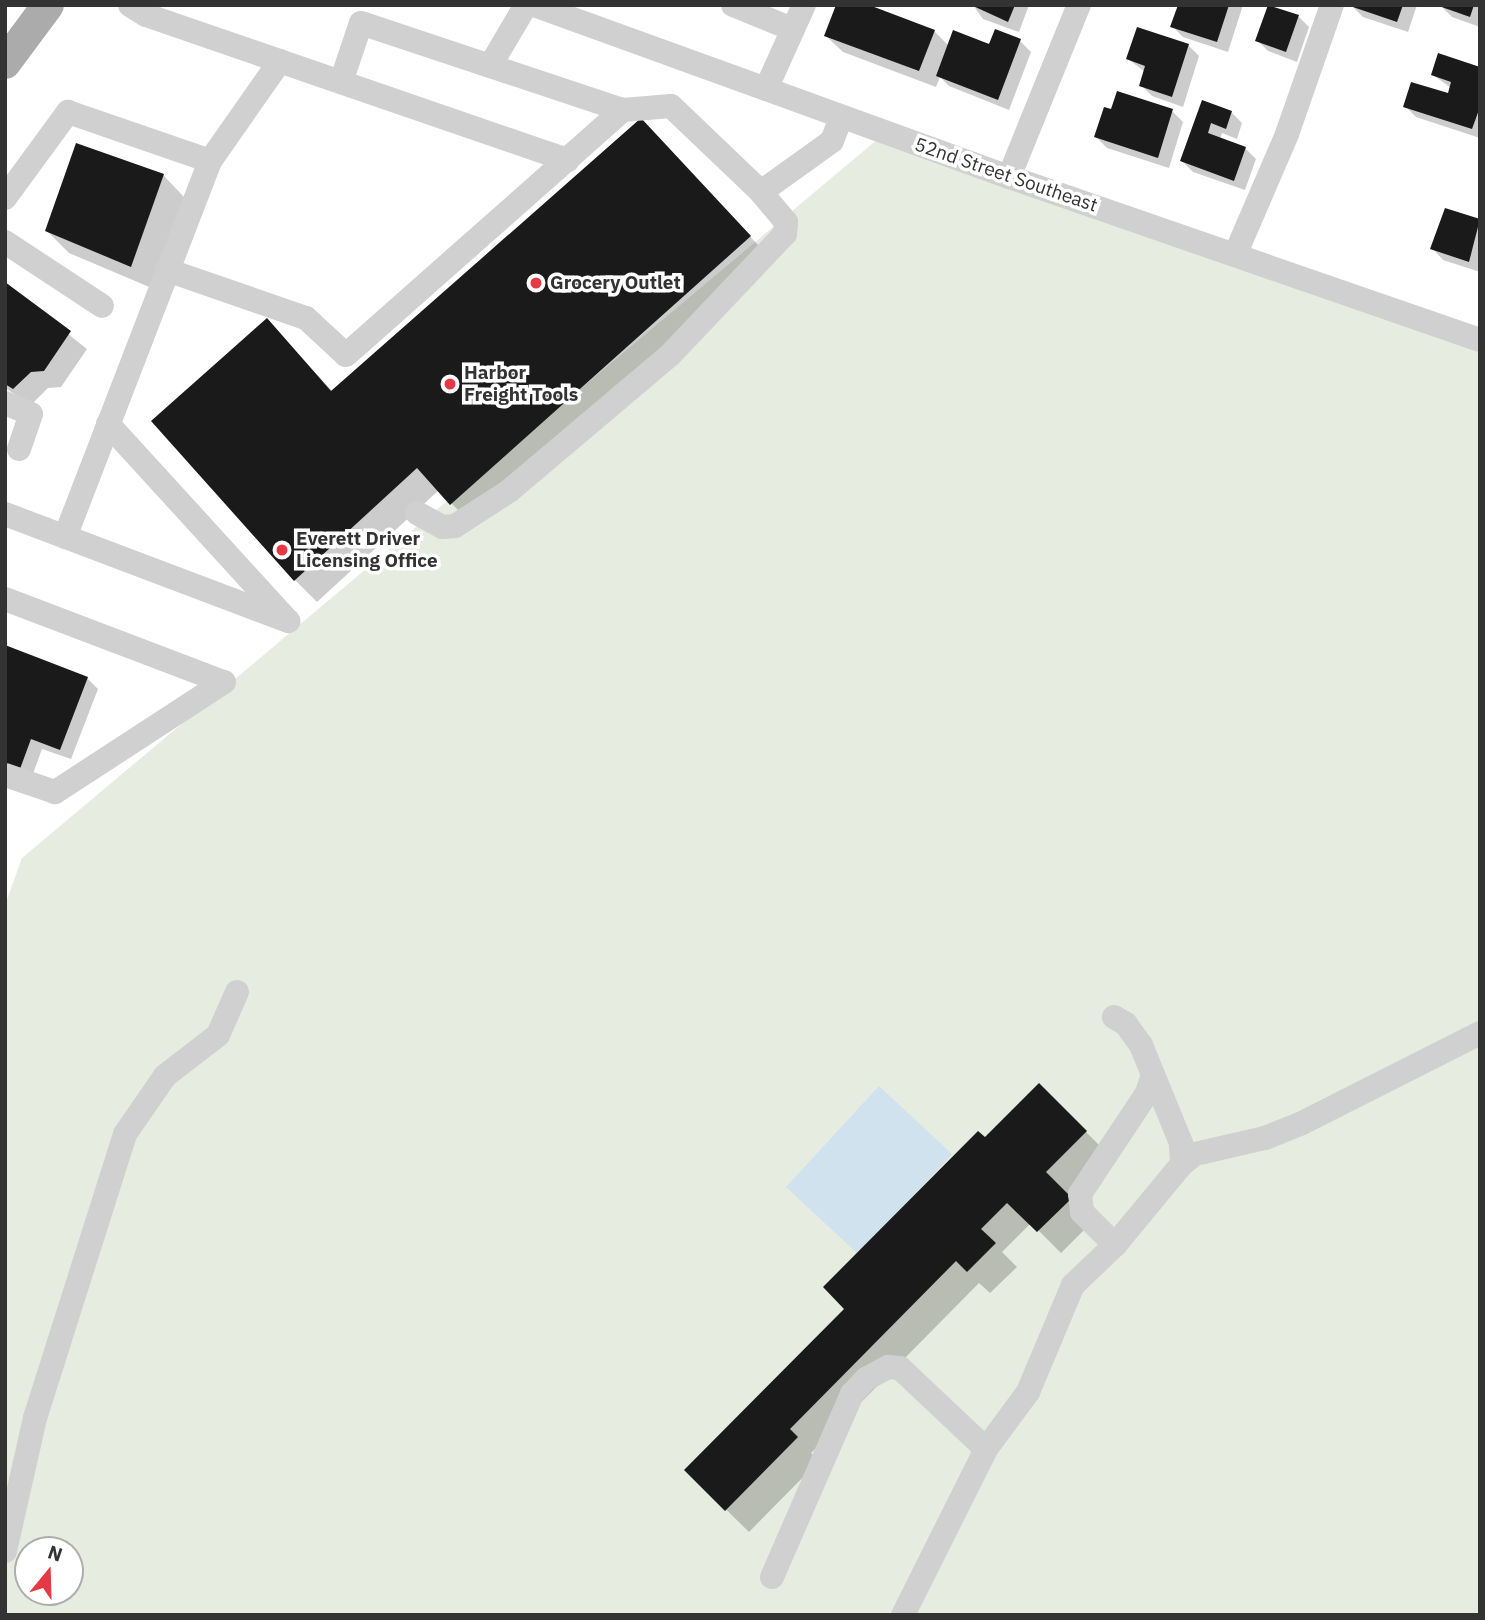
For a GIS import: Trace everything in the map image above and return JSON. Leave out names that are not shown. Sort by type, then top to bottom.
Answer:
[{"type":"main road","points":[[5,63],[47,5]]},
{"type":"street","points":[[490,66],[526,5]]},
{"type":"street","name":"52nd Street Southeast","points":[[534,5],[1009,177],[1480,340]]},
{"type":"street","points":[[733,5],[792,29]]},
{"type":"street","points":[[766,89],[804,5]]},
{"type":"street","points":[[1009,177],[1079,5]]},
{"type":"street","points":[[1235,255],[1287,134],[1332,5]]},
{"type":"street","points":[[143,9],[280,61],[568,160]]},
{"type":"street","points":[[341,82],[361,23],[623,110],[671,106],[761,192],[786,222],[785,234],[670,355],[509,491],[455,526],[442,527],[417,513]]},
{"type":"street","points":[[65,537],[210,161],[280,61]]},
{"type":"street","points":[[167,270],[306,318],[346,355],[623,110]]},
{"type":"street","points":[[5,198],[68,112],[210,161]]},
{"type":"street","points":[[761,192],[832,141],[841,117]]},
{"type":"street","points":[[5,242],[103,306]]},
{"type":"street","points":[[5,403],[32,414],[19,449]]},
{"type":"street","points":[[5,514],[288,621],[108,424]]},
{"type":"street","points":[[5,599],[223,682],[55,792],[5,775]]},
{"type":"street","points":[[5,1550],[35,1418],[125,1134],[165,1076],[218,1035],[237,992]]},
{"type":"street","points":[[1114,1017],[1126,1024],[1142,1045],[1181,1143],[1182,1164]]},
{"type":"street","points":[[903,1615],[986,1449],[1028,1392],[1073,1285],[1115,1245],[1182,1164],[1195,1154],[1265,1138],[1302,1123],[1480,1033]]},
{"type":"street","points":[[1115,1245],[1082,1212],[1080,1194],[1141,1102],[1153,1075]]},
{"type":"street","points":[[772,1577],[852,1394],[866,1379],[888,1367],[900,1368],[986,1449]]},
{"type":"shaded area","points":[[885,133],[1480,340],[1480,1615],[5,1615],[5,905],[22,858]]},
{"type":"water","points":[[879,1086],[952,1154],[859,1255],[786,1187]]},
{"type":"building","points":[[836,5],[869,5],[935,30],[919,71],[824,36]]},
{"type":"building","points":[[971,5],[1015,5],[1008,22]]},
{"type":"building","points":[[1178,5],[1229,5],[1217,42],[1170,27]]},
{"type":"building","points":[[1268,5],[1299,15],[1286,52],[1255,41]]},
{"type":"building","points":[[1347,5],[1403,5],[1397,22]]},
{"type":"building","points":[[1436,5],[1474,5],[1470,17]]},
{"type":"building","points":[[1137,27],[1189,44],[1172,97],[1139,86],[1145,66],[1126,59]]},
{"type":"building","points":[[995,29],[1021,39],[998,100],[936,76],[953,30],[989,44]]},
{"type":"building","points":[[1438,53],[1480,67],[1480,107],[1472,129],[1403,107],[1411,82],[1448,93],[1451,82],[1431,75]]},
{"type":"building","points":[[1117,91],[1173,109],[1158,158],[1094,137],[1104,107],[1111,109]]},
{"type":"building","points":[[1202,100],[1232,111],[1226,129],[1211,123],[1208,133],[1246,147],[1234,181],[1180,161]]},
{"type":"building","points":[[641,118],[751,236],[450,505],[417,468],[294,581],[151,421],[267,318],[331,391]]},
{"type":"building","points":[[76,143],[164,174],[131,267],[45,231]]},
{"type":"building","points":[[1445,208],[1480,219],[1469,262],[1430,249]]},
{"type":"building","points":[[5,282],[71,331],[44,371],[31,372],[13,389],[5,384]]},
{"type":"building","points":[[5,645],[88,677],[60,750],[31,739],[20,769],[5,763]]},
{"type":"building","points":[[1039,1083],[1087,1131],[1046,1172],[1072,1198],[1037,1232],[1007,1203],[981,1229],[996,1243],[967,1272],[956,1261],[790,1429],[798,1437],[725,1511],[684,1470],[844,1309],[823,1287],[978,1131],[985,1137]]},
{"type":"place","name":"Grocery Outlet","points":[[536,283]]},
{"type":"place","name":"Harbor Freight Tools","points":[[450,384]]},
{"type":"place","name":"Everett Driver Licensing Office","points":[[282,550]]}]
